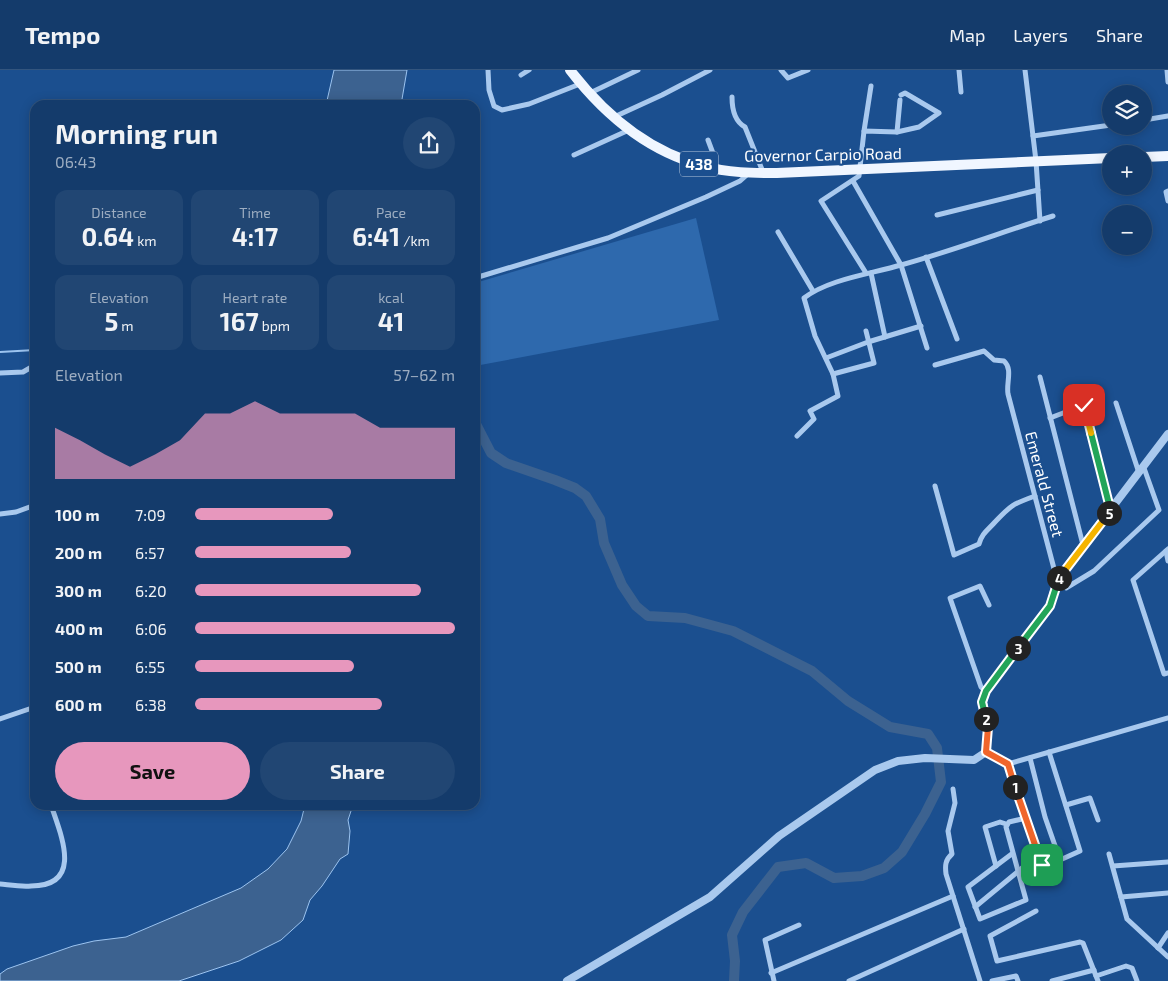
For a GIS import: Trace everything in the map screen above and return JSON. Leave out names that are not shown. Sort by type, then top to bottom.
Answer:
[{"type":"main road","name":"Governor Carpio Road","points":[[576,76],[589,94],[629,130],[676,156],[715,168],[763,173],[1102,158]]},
{"type":"main road","points":[[1152,157],[1168,156]]},
{"type":"street","points":[[488,70],[489,90],[494,106],[502,110],[529,104],[576,76]]},
{"type":"street","points":[[521,75],[529,70]]},
{"type":"street","points":[[589,94],[638,70]]},
{"type":"street","points":[[613,117],[662,96],[710,70]]},
{"type":"street","points":[[781,70],[788,78],[808,70]]},
{"type":"street","points":[[959,70],[961,92]]},
{"type":"street","points":[[1025,70],[1036,161],[1040,220]]},
{"type":"street","points":[[1167,70],[1168,82]]},
{"type":"street","points":[[871,86],[859,176],[821,201],[869,273],[885,337]]},
{"type":"street","points":[[864,131],[897,132],[919,127],[939,113],[905,93],[901,97],[897,132]]},
{"type":"street","points":[[732,97],[732,109],[740,124],[745,127],[763,173]]},
{"type":"street","points":[[1152,119],[1168,116]]},
{"type":"street","points":[[1033,136],[1102,126]]},
{"type":"street","points":[[574,155],[629,130]]},
{"type":"street","points":[[708,140],[714,156],[715,168]]},
{"type":"street","points":[[480,276],[608,238],[706,197],[740,181],[750,172]]},
{"type":"street","points":[[853,181],[901,265],[927,348]]},
{"type":"street","points":[[937,215],[1038,190]]},
{"type":"street","points":[[1168,191],[1166,192],[1168,201]]},
{"type":"street","points":[[797,436],[814,418],[810,412],[838,396],[826,358],[815,336],[804,298],[812,291],[901,265],[1053,216]]},
{"type":"street","points":[[778,232],[812,291]]},
{"type":"street","points":[[926,257],[957,339]]},
{"type":"street","points":[[826,358],[868,342],[921,326]]},
{"type":"street","points":[[832,374],[874,364],[866,332]]},
{"type":"street","name":"Emerald Street","points":[[935,365],[986,351],[994,360],[1004,360],[1008,364],[1010,369],[1007,385],[1008,394],[1057,580]]},
{"type":"street","points":[[0,373],[23,372],[30,368]]},
{"type":"street","points":[[1040,377],[1083,545]]},
{"type":"street","points":[[1057,580],[1066,588],[1094,571],[1159,510],[1116,403]]},
{"type":"street","points":[[1050,418],[1084,405],[1111,512]]},
{"type":"street","points":[[986,752],[988,727],[982,702],[986,691],[1050,606],[1057,580],[1111,512],[1168,434]]},
{"type":"street","points":[[935,486],[954,555],[979,544],[981,536],[1003,512],[1014,504],[1035,496]]},
{"type":"street","points":[[0,514],[16,512],[30,507]]},
{"type":"street","points":[[1167,550],[1168,561]]},
{"type":"street","points":[[1166,674],[1133,580],[1167,550]]},
{"type":"street","points":[[986,691],[980,687],[950,598],[980,586],[989,606]]},
{"type":"street","points":[[0,719],[30,708]]},
{"type":"street","points":[[1008,764],[1168,718]]},
{"type":"street","points":[[567,981],[710,897],[780,836],[875,770],[898,761],[925,758],[974,760],[986,752]]},
{"type":"street","points":[[986,752],[1008,764],[1042,865],[1044,877]]},
{"type":"street","points":[[1042,865],[1080,852],[1049,752]]},
{"type":"street","points":[[1030,758],[1045,817],[1060,860]]},
{"type":"street","points":[[953,789],[955,803],[948,831],[952,854],[948,858],[945,867],[980,981]]},
{"type":"street","points":[[1066,805],[1090,798],[1098,820]]},
{"type":"street","points":[[0,884],[38,886],[53,882],[61,875],[65,851],[52,810]]},
{"type":"street","points":[[996,866],[985,827],[1000,822],[1006,824],[1026,818]]},
{"type":"street","points":[[1006,824],[1026,900],[980,919],[968,887],[1013,853]]},
{"type":"street","points":[[975,907],[1038,854]]},
{"type":"street","points":[[1109,854],[1127,919],[1168,957]]},
{"type":"street","points":[[1113,866],[1168,862]]},
{"type":"street","points":[[1121,897],[1168,893]]},
{"type":"street","points":[[771,973],[953,896]]},
{"type":"street","points":[[1036,911],[990,936],[997,961],[1077,941],[1083,943],[1097,979],[1126,966],[1132,968],[1138,981]]},
{"type":"street","points":[[774,981],[765,940],[799,925]]},
{"type":"street","points":[[849,981],[964,929]]},
{"type":"street","points":[[1158,948],[1168,933]]},
{"type":"street","points":[[1052,981],[1094,970]]},
{"type":"street","points":[[992,981],[1016,976],[1018,981]]},
{"type":"shaded area","points":[[334,70],[407,70],[402,100],[327,100]]},
{"type":"shaded area","points":[[696,218],[719,320],[480,365],[480,282]]},
{"type":"shaded area","points":[[304,810],[351,810],[348,820],[350,831],[348,854],[340,859],[310,900],[303,920],[281,940],[239,961],[179,981],[0,981],[0,974],[7,969],[73,946],[126,937],[241,888],[268,869],[287,849],[301,821]]},
{"type":"waterway","points":[[0,352],[30,350]]},
{"type":"waterway","points":[[480,432],[491,453],[506,463],[575,488],[586,496],[600,519],[604,543],[622,585],[636,606],[648,616],[685,618],[733,631],[812,671],[848,701],[890,727],[928,734],[937,748],[941,782],[925,814],[902,852],[884,868],[862,876],[834,878],[806,863],[778,867],[743,912],[732,935],[735,961],[734,981]]},
{"type":"route","points":[[1042,865],[1008,764],[986,752],[988,727],[982,702],[986,691],[1050,606],[1057,580],[1111,512],[1084,405]]}]
